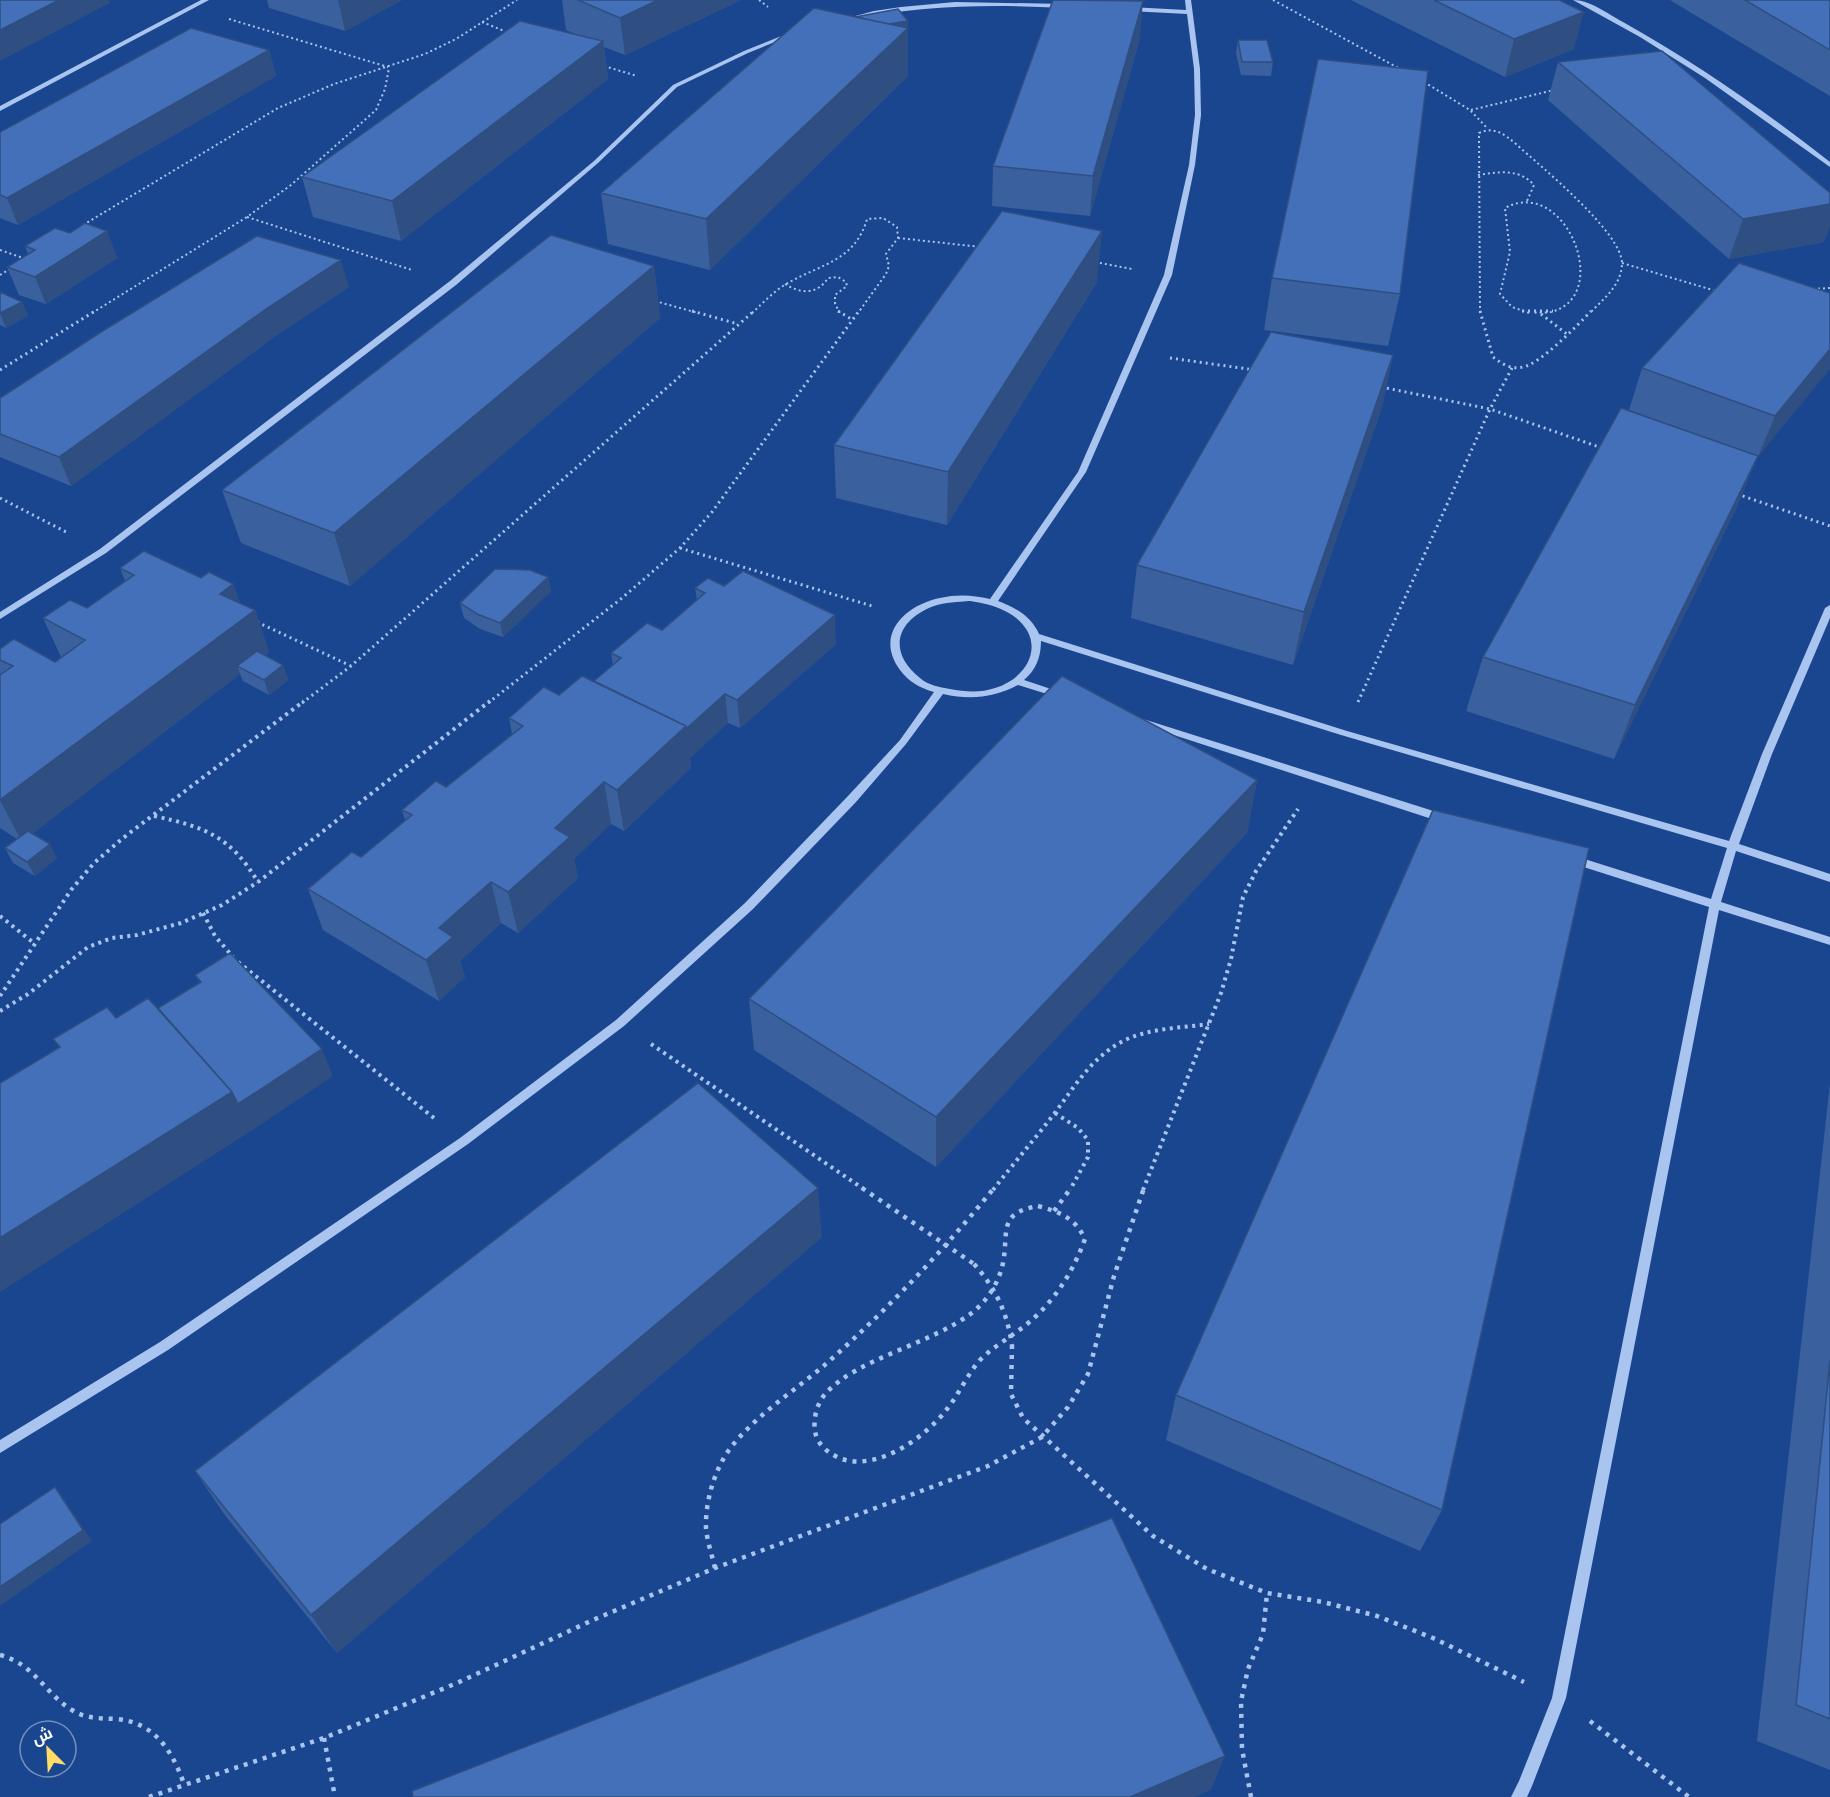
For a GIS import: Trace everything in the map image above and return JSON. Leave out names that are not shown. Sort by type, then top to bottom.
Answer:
[{"type":"street","points":[[0,109],[206,0]]},
{"type":"street","points":[[993,602],[1082,472],[1136,353],[1168,275],[1192,165],[1197,123],[1197,69],[1188,0]]},
{"type":"street","points":[[1576,0],[1669,54],[1759,112],[1830,165]]},
{"type":"street","points":[[839,21],[903,9],[982,2],[1075,6]]},
{"type":"street","points":[[1121,8],[1190,12]]},
{"type":"street","points":[[0,616],[103,551],[453,283],[596,162],[675,86],[746,52],[795,33]]},
{"type":"street","points":[[970,598],[993,602],[1013,610],[1028,622],[1037,637],[1038,653],[1031,668],[1017,681],[1001,689],[982,694],[940,691],[921,684],[905,672],[895,659],[893,644],[897,629],[908,617],[925,606],[947,599],[970,598]]},
{"type":"street","points":[[1518,1797],[1525,1786],[1559,1698],[1715,904],[1731,846],[1793,688],[1830,608]]},
{"type":"street","points":[[1037,637],[1344,733],[1731,846],[1830,878]]},
{"type":"street","points":[[1017,681],[1073,699]]},
{"type":"street","points":[[0,1447],[164,1346],[464,1141],[620,1023],[749,906],[852,799],[903,742],[940,691]]},
{"type":"street","points":[[1129,717],[1455,821]]},
{"type":"street","points":[[1568,858],[1830,941]]},
{"type":"path","points":[[77,229],[278,108],[324,88],[436,49],[517,0]]},
{"type":"path","points":[[1273,0],[1402,70]]},
{"type":"path","points":[[192,7],[389,67]]},
{"type":"path","points":[[482,22],[511,34]]},
{"type":"path","points":[[0,370],[247,217],[291,185],[376,110],[385,89],[389,67]]},
{"type":"path","points":[[604,67],[675,86]]},
{"type":"path","points":[[1421,80],[1470,110],[1488,129],[1503,134],[1516,144],[1605,228],[1617,245],[1622,263],[1617,285],[1568,335],[1525,367],[1512,368],[1493,357],[1480,317],[1479,133],[1488,129]]},
{"type":"path","points":[[1470,110],[1563,88]]},
{"type":"path","points":[[1478,175],[1510,172],[1521,174],[1530,179],[1534,185],[1527,201]]},
{"type":"path","points":[[1541,314],[1564,305],[1571,298],[1581,278],[1582,257],[1574,235],[1558,215],[1539,204],[1527,201],[1514,202],[1505,207],[1503,214],[1510,247],[1508,270],[1500,294],[1513,309],[1541,314],[1568,335]]},
{"type":"path","points":[[0,996],[71,890],[94,863],[351,666],[785,284],[852,250],[862,237],[867,219],[873,216],[888,219],[898,231],[898,238],[886,254],[889,266],[886,274],[712,512],[680,548],[559,649],[258,882],[222,905],[181,923],[137,935],[112,938],[88,947],[28,994],[0,1011]]},
{"type":"path","points":[[247,217],[453,283]]},
{"type":"path","points":[[898,238],[982,247]]},
{"type":"path","points":[[0,250],[27,259],[0,275]]},
{"type":"path","points":[[1095,262],[1168,275]]},
{"type":"path","points":[[1622,263],[1718,291]]},
{"type":"path","points":[[785,284],[797,291],[813,292],[825,285],[828,278],[838,277],[846,282],[846,286],[835,295],[836,309],[845,317],[853,320]]},
{"type":"path","points":[[1808,290],[1830,288]]},
{"type":"path","points":[[647,299],[738,324]]},
{"type":"path","points":[[1136,353],[1264,371]]},
{"type":"path","points":[[1344,733],[1490,409],[1512,368]]},
{"type":"path","points":[[1370,386],[1434,396],[1490,409],[1603,448]]},
{"type":"path","points":[[1728,491],[1830,526]]},
{"type":"path","points":[[0,498],[103,551]]},
{"type":"path","points":[[680,548],[908,617]]},
{"type":"path","points":[[254,621],[351,666]]},
{"type":"path","points":[[149,1797],[324,1738],[457,1683],[593,1620],[715,1568],[988,1466],[1042,1437],[1068,1407],[1088,1374],[1132,1217],[1209,1024],[1231,959],[1243,897],[1256,871],[1319,778]]},
{"type":"path","points":[[154,816],[189,824],[219,837],[242,857],[258,882]]},
{"type":"path","points":[[203,913],[215,936],[232,957],[464,1141]]},
{"type":"path","points":[[0,916],[35,944]]},
{"type":"path","points":[[620,1023],[974,1264],[994,1287],[1008,1314],[1012,1345],[1011,1394],[1023,1418],[1154,1536],[1207,1569],[1267,1593],[1323,1602],[1377,1616],[1433,1638],[1559,1698],[1689,1797]]},
{"type":"path","points":[[715,1568],[706,1528],[711,1487],[728,1451],[756,1420],[826,1364],[890,1305],[946,1247],[1055,1113],[1079,1078],[1099,1057],[1124,1041],[1153,1031],[1209,1024]]},
{"type":"path","points":[[1054,1211],[1086,1163],[1090,1151],[1088,1139],[1079,1128],[1055,1113]]},
{"type":"path","points":[[1038,1206],[1054,1211],[1069,1216],[1079,1226],[1085,1239],[1068,1278],[1049,1302],[1026,1324],[999,1342],[976,1364],[943,1416],[920,1436],[862,1462],[836,1458],[817,1440],[814,1414],[826,1392],[848,1377],[970,1315],[987,1298],[998,1279],[1004,1257],[1004,1235],[1009,1219],[1021,1209],[1038,1206]]},
{"type":"path","points":[[1251,1797],[1242,1756],[1239,1711],[1248,1669],[1260,1646],[1266,1620],[1267,1593]]},
{"type":"path","points":[[0,1655],[30,1668],[63,1703],[80,1714],[99,1720],[122,1720],[146,1726],[163,1741],[177,1760],[184,1784]]},
{"type":"path","points":[[324,1738],[335,1797]]},
{"type":"building","points":[[0,0],[59,0],[0,30]]},
{"type":"building","points":[[578,0],[658,0],[620,18]]},
{"type":"building","points":[[1053,0],[1143,1],[1093,176],[993,166]]},
{"type":"building","points":[[1434,0],[1559,0],[1584,12],[1514,39]]},
{"type":"building","points":[[1745,0],[1830,0],[1830,50]]},
{"type":"building","points":[[814,8],[908,28],[706,219],[601,193]]},
{"type":"building","points":[[898,9],[908,21],[889,24],[855,17]]},
{"type":"building","points":[[520,21],[603,41],[392,201],[302,177]]},
{"type":"building","points":[[191,28],[269,50],[7,198],[0,195],[0,132]]},
{"type":"building","points":[[1238,40],[1267,40],[1273,62],[1242,62]]},
{"type":"building","points":[[1662,51],[1830,193],[1830,204],[1743,219],[1558,62]]},
{"type":"building","points":[[1318,59],[1428,71],[1400,294],[1272,278]]},
{"type":"building","points":[[1002,211],[1102,231],[948,472],[834,445]]},
{"type":"building","points":[[85,223],[107,231],[35,277],[7,267],[35,250],[25,246],[55,228],[70,233]]},
{"type":"building","points":[[551,235],[654,266],[334,533],[222,490]]},
{"type":"building","points":[[257,236],[341,260],[269,307],[59,457],[0,434],[0,398],[101,332]]},
{"type":"building","points":[[1739,263],[1830,293],[1830,349],[1775,416],[1642,368]]},
{"type":"building","points":[[0,292],[22,302],[0,313]]},
{"type":"building","points":[[1271,332],[1393,355],[1304,612],[1137,565]]},
{"type":"building","points":[[1621,408],[1758,456],[1635,705],[1483,657]]},
{"type":"building","points":[[144,551],[201,578],[209,572],[233,584],[220,594],[255,610],[0,800],[0,675],[13,666],[0,660],[0,649],[14,639],[55,662],[85,640],[43,618],[70,600],[87,608],[134,575],[120,568]]},
{"type":"building","points":[[495,569],[530,570],[548,577],[500,623],[477,614],[460,603]]},
{"type":"building","points":[[743,571],[835,615],[737,700],[725,694],[686,729],[686,726],[594,681],[621,658],[611,653],[647,623],[662,630],[705,593],[695,588],[708,578],[724,586]]},
{"type":"building","points":[[257,651],[283,665],[264,680],[237,666]]},
{"type":"building","points":[[582,676],[686,726],[617,790],[604,782],[555,828],[570,837],[508,892],[491,882],[439,928],[453,937],[426,960],[308,889],[352,852],[361,857],[412,815],[402,810],[436,781],[446,787],[523,726],[509,718],[544,687],[559,695]]},
{"type":"building","points":[[1062,676],[1257,780],[936,1117],[749,999]]},
{"type":"building","points":[[1433,810],[1589,848],[1442,1510],[1176,1395]]},
{"type":"building","points":[[28,831],[50,844],[27,862],[5,848]]},
{"type":"building","points":[[230,953],[322,1049],[238,1104],[232,1092],[158,1008],[201,982],[195,975]]},
{"type":"building","points":[[148,998],[232,1092],[0,1238],[0,1083],[60,1047],[53,1039],[107,1007],[116,1018]]},
{"type":"building","points":[[698,1083],[818,1188],[311,1615],[195,1471]]},
{"type":"building","points":[[1830,1360],[1830,1719],[1796,1705]]},
{"type":"building","points":[[55,1487],[83,1530],[0,1587],[0,1524]]},
{"type":"building","points":[[1112,1518],[1225,1756],[1130,1797],[413,1797],[412,1791]]}]
